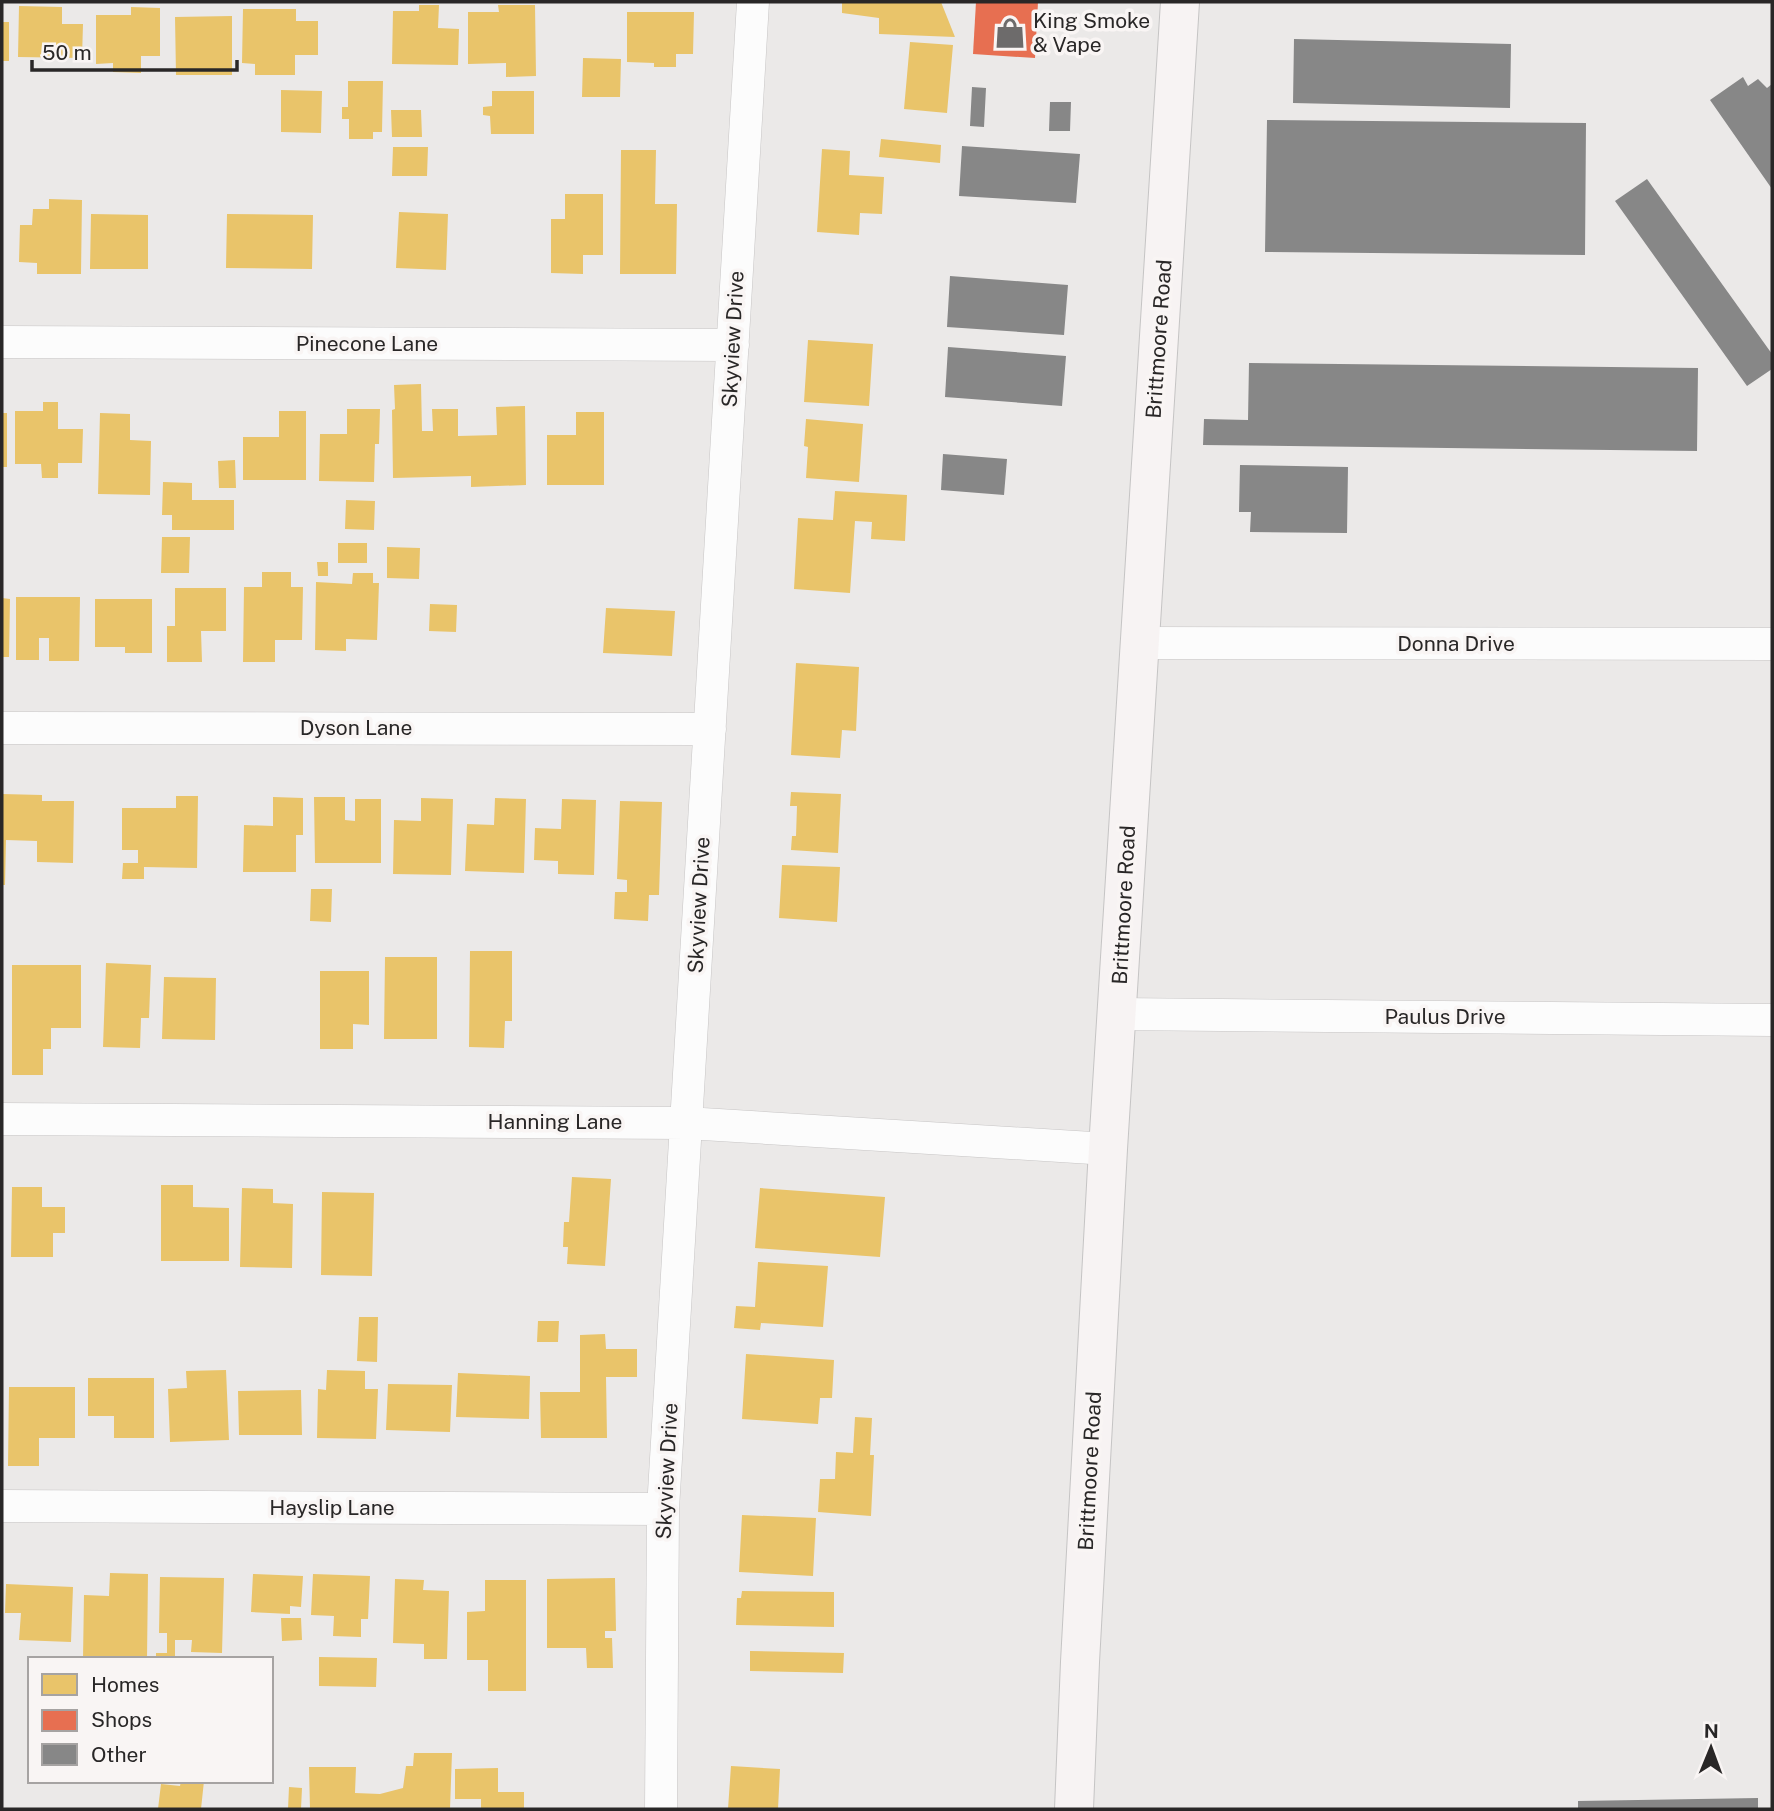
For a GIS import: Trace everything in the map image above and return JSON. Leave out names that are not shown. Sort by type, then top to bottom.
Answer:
[{"type":"main road","name":"Brittmoore Road","points":[[1074,1809],[1108,1149],[1180,2]]},
{"type":"street","name":"Skyview Drive","points":[[661,1809],[663,1509],[753,2]]},
{"type":"street","name":"Pinecone Lane","points":[[2,342],[733,345]]},
{"type":"street","name":"Donna Drive","points":[[1140,643],[1772,644]]},
{"type":"street","name":"Dyson Lane","points":[[2,728],[710,729]]},
{"type":"street","name":"Paulus Drive","points":[[1117,1014],[1772,1020]]},
{"type":"street","name":"Hanning Lane","points":[[2,1119],[686,1123],[1108,1149]]},
{"type":"street","name":"Hayslip Lane","points":[[2,1506],[663,1509]]},
{"type":"building: Homes","points":[[842,2],[941,2],[955,37],[879,34],[879,18],[842,13]]},
{"type":"building: Homes","points":[[419,5],[439,5],[438,28],[459,29],[458,65],[392,64],[393,11],[419,11]]},
{"type":"building: Homes","points":[[498,5],[535,5],[536,76],[506,77],[506,63],[468,64],[468,12],[499,12]]},
{"type":"building: Homes","points":[[19,6],[62,7],[62,24],[83,24],[82,58],[18,57]]},
{"type":"building: Homes","points":[[131,7],[160,8],[160,56],[141,56],[141,73],[113,72],[113,63],[96,64],[96,15],[131,15]]},
{"type":"building: Homes","points":[[243,9],[296,9],[296,21],[318,21],[318,55],[295,55],[295,75],[255,75],[255,64],[242,63]]},
{"type":"building: Homes","points":[[627,12],[694,12],[693,54],[676,54],[676,67],[654,67],[654,63],[627,62]]},
{"type":"building: Homes","points":[[232,16],[232,75],[176,75],[175,17]]},
{"type":"building: Homes","points":[[2,22],[9,22],[9,61],[2,61]]},
{"type":"building: Homes","points":[[910,42],[953,45],[947,113],[904,109]]},
{"type":"building: Homes","points":[[583,58],[621,59],[620,97],[582,97]]},
{"type":"building: Homes","points":[[348,81],[383,81],[382,132],[373,132],[373,139],[349,139],[349,119],[342,119],[342,107],[348,107]]},
{"type":"building: Homes","points":[[281,90],[322,91],[321,133],[281,132]]},
{"type":"building: Homes","points":[[492,91],[534,91],[534,134],[491,134],[490,116],[483,115],[483,107],[492,106]]},
{"type":"building: Homes","points":[[391,110],[421,110],[422,137],[392,137]]},
{"type":"building: Homes","points":[[881,139],[941,145],[940,163],[879,157]]},
{"type":"building: Homes","points":[[393,147],[428,147],[427,176],[392,176]]},
{"type":"building: Homes","points":[[822,149],[850,151],[849,175],[884,177],[882,214],[860,213],[859,235],[817,232]]},
{"type":"building: Homes","points":[[621,150],[656,150],[655,204],[677,204],[676,274],[620,274]]},
{"type":"building: Homes","points":[[565,194],[603,194],[603,255],[583,255],[583,274],[551,273],[551,219],[565,219]]},
{"type":"building: Homes","points":[[49,199],[82,200],[81,274],[37,274],[37,263],[19,262],[20,225],[32,225],[33,209],[49,209]]},
{"type":"building: Homes","points":[[399,212],[448,214],[446,270],[396,268]]},
{"type":"building: Homes","points":[[91,214],[148,215],[148,269],[90,269]]},
{"type":"building: Homes","points":[[227,214],[313,215],[312,269],[226,268]]},
{"type":"building: Homes","points":[[808,340],[873,344],[869,406],[804,402]]},
{"type":"building: Homes","points":[[421,384],[422,431],[433,431],[432,409],[458,409],[458,436],[497,435],[496,407],[525,406],[526,485],[471,487],[471,476],[393,478],[394,385]]},
{"type":"building: Homes","points":[[43,402],[58,402],[58,429],[83,429],[82,463],[58,463],[58,478],[42,478],[41,464],[15,464],[15,411],[43,411]]},
{"type":"building: Homes","points":[[347,409],[380,409],[379,444],[375,444],[374,482],[319,481],[320,434],[347,434]]},
{"type":"building: Homes","points":[[279,411],[306,411],[306,480],[243,480],[243,437],[279,437]]},
{"type":"building: Homes","points":[[576,412],[604,412],[604,485],[547,485],[547,435],[576,435]]},
{"type":"building: Homes","points":[[2,413],[7,413],[7,467],[2,467]]},
{"type":"building: Homes","points":[[100,413],[130,414],[130,440],[151,441],[150,495],[98,494]]},
{"type":"building: Homes","points":[[806,419],[863,424],[859,482],[806,478]]},
{"type":"building: Homes","points":[[235,460],[236,488],[219,488],[218,461]]},
{"type":"building: Homes","points":[[163,482],[192,483],[192,500],[234,500],[234,530],[172,530],[172,515],[162,515]]},
{"type":"building: Homes","points":[[835,491],[907,495],[905,541],[871,539],[872,522],[855,521],[850,593],[794,589],[798,518],[833,520]]},
{"type":"building: Homes","points":[[346,500],[375,501],[374,530],[345,529]]},
{"type":"building: Homes","points":[[162,537],[190,537],[189,573],[161,573]]},
{"type":"building: Homes","points":[[338,543],[367,543],[367,563],[338,563]]},
{"type":"building: Homes","points":[[387,547],[420,548],[419,579],[387,578]]},
{"type":"building: Homes","points":[[317,562],[328,562],[328,576],[318,576]]},
{"type":"building: Homes","points":[[262,572],[291,572],[291,587],[303,587],[302,640],[275,640],[275,662],[243,662],[244,587],[262,587]]},
{"type":"building: Homes","points":[[353,573],[373,573],[373,583],[379,583],[377,640],[346,639],[346,651],[315,650],[316,582],[352,584]]},
{"type":"building: Homes","points":[[175,588],[226,588],[226,631],[201,631],[202,662],[167,662],[167,626],[175,626]]},
{"type":"building: Homes","points":[[16,597],[80,597],[79,661],[49,661],[49,638],[39,638],[39,660],[16,660]]},
{"type":"building: Homes","points":[[2,598],[10,599],[9,657],[2,657]]},
{"type":"building: Homes","points":[[95,599],[152,599],[152,653],[125,653],[125,647],[95,647]]},
{"type":"building: Homes","points":[[430,604],[457,605],[456,632],[429,631]]},
{"type":"building: Homes","points":[[606,608],[675,611],[672,656],[603,653]]},
{"type":"building: Homes","points":[[796,663],[859,667],[856,731],[842,730],[840,758],[791,755]]},
{"type":"building: Homes","points":[[791,792],[841,794],[838,853],[791,850],[792,836],[796,836],[797,806],[790,806]]},
{"type":"building: Homes","points":[[2,794],[42,795],[42,801],[74,801],[73,863],[37,862],[37,841],[6,840],[5,885],[2,885]]},
{"type":"building: Homes","points":[[176,796],[198,796],[197,868],[144,867],[144,879],[122,879],[123,863],[138,863],[138,850],[122,850],[122,808],[176,808]]},
{"type":"building: Homes","points":[[273,797],[303,798],[303,835],[296,835],[296,872],[243,872],[244,825],[273,826]]},
{"type":"building: Homes","points":[[314,797],[345,797],[345,820],[355,821],[355,799],[381,799],[381,863],[315,863]]},
{"type":"building: Homes","points":[[421,798],[453,799],[451,875],[393,874],[394,820],[421,821]]},
{"type":"building: Homes","points":[[495,798],[526,799],[524,873],[465,871],[467,824],[494,825]]},
{"type":"building: Homes","points":[[562,799],[596,800],[594,875],[558,874],[558,861],[534,860],[535,828],[561,829]]},
{"type":"building: Homes","points":[[620,801],[662,802],[659,895],[649,895],[648,921],[614,919],[615,892],[627,892],[627,880],[617,879]]},
{"type":"building: Homes","points":[[782,865],[840,867],[837,922],[779,918]]},
{"type":"building: Homes","points":[[311,889],[332,889],[331,922],[310,921]]},
{"type":"building: Homes","points":[[470,951],[512,951],[512,1021],[505,1021],[504,1048],[469,1047]]},
{"type":"building: Homes","points":[[385,957],[437,957],[437,1039],[384,1039]]},
{"type":"building: Homes","points":[[106,963],[151,965],[149,1018],[141,1018],[140,1048],[103,1047]]},
{"type":"building: Homes","points":[[12,965],[81,965],[81,1028],[51,1028],[51,1049],[43,1049],[43,1075],[12,1075]]},
{"type":"building: Homes","points":[[320,971],[369,971],[369,1025],[353,1024],[353,1049],[320,1049]]},
{"type":"building: Homes","points":[[164,977],[216,978],[215,1040],[162,1039]]},
{"type":"building: Homes","points":[[572,1177],[611,1179],[605,1266],[567,1264],[568,1247],[563,1247],[564,1222],[569,1222]]},
{"type":"building: Homes","points":[[161,1185],[193,1185],[193,1207],[229,1208],[229,1261],[161,1261]]},
{"type":"building: Homes","points":[[12,1187],[42,1187],[42,1207],[65,1207],[65,1233],[53,1233],[53,1257],[11,1257]]},
{"type":"building: Homes","points":[[242,1188],[273,1189],[273,1203],[293,1204],[292,1268],[240,1267]]},
{"type":"building: Homes","points":[[760,1188],[885,1197],[880,1257],[755,1248]]},
{"type":"building: Homes","points":[[322,1192],[374,1193],[372,1276],[321,1275]]},
{"type":"building: Homes","points":[[758,1262],[828,1266],[823,1327],[761,1323],[760,1330],[734,1328],[736,1306],[755,1307]]},
{"type":"building: Homes","points":[[359,1317],[378,1317],[377,1362],[357,1361]]},
{"type":"building: Homes","points":[[538,1321],[559,1321],[558,1342],[537,1342]]},
{"type":"building: Homes","points":[[605,1334],[606,1349],[637,1349],[637,1377],[606,1377],[607,1438],[541,1438],[540,1392],[580,1392],[580,1335]]},
{"type":"building: Homes","points":[[746,1354],[834,1360],[832,1398],[820,1398],[818,1424],[742,1419]]},
{"type":"building: Homes","points":[[226,1370],[229,1440],[170,1442],[168,1389],[187,1388],[186,1371]]},
{"type":"building: Homes","points":[[327,1370],[365,1371],[365,1389],[378,1389],[376,1439],[317,1438],[318,1389],[326,1390]]},
{"type":"building: Homes","points":[[458,1373],[530,1376],[529,1419],[456,1417]]},
{"type":"building: Homes","points":[[88,1378],[154,1378],[154,1438],[114,1438],[114,1416],[88,1416]]},
{"type":"building: Homes","points":[[388,1384],[452,1385],[450,1432],[386,1430]]},
{"type":"building: Homes","points":[[9,1387],[75,1387],[75,1438],[39,1438],[39,1466],[8,1466]]},
{"type":"building: Homes","points":[[301,1390],[302,1435],[239,1435],[238,1391]]},
{"type":"building: Homes","points":[[855,1417],[872,1418],[870,1455],[874,1455],[871,1516],[818,1512],[820,1479],[835,1479],[836,1452],[853,1453]]},
{"type":"building: Homes","points":[[742,1515],[816,1518],[813,1576],[739,1572]]},
{"type":"building: Homes","points":[[110,1573],[148,1574],[147,1657],[83,1657],[84,1595],[109,1596]]},
{"type":"building: Homes","points":[[253,1574],[303,1576],[301,1607],[290,1606],[290,1614],[251,1612]]},
{"type":"building: Homes","points":[[313,1574],[370,1576],[368,1619],[361,1619],[361,1637],[333,1636],[334,1616],[311,1615]]},
{"type":"building: Homes","points":[[160,1577],[224,1578],[222,1653],[191,1652],[192,1640],[175,1640],[175,1657],[156,1657],[156,1653],[167,1653],[167,1633],[159,1633]]},
{"type":"building: Homes","points":[[615,1578],[616,1631],[605,1631],[605,1638],[612,1638],[613,1668],[587,1668],[586,1648],[547,1648],[547,1579]]},
{"type":"building: Homes","points":[[395,1579],[424,1580],[423,1590],[449,1591],[447,1659],[424,1659],[424,1644],[393,1643]]},
{"type":"building: Homes","points":[[485,1580],[526,1580],[526,1691],[488,1691],[488,1660],[467,1660],[467,1612],[485,1611]]},
{"type":"building: Homes","points":[[6,1584],[73,1587],[71,1642],[19,1640],[21,1613],[5,1613]]},
{"type":"building: Homes","points":[[742,1591],[834,1592],[834,1627],[736,1625],[737,1598],[741,1598]]},
{"type":"building: Homes","points":[[281,1618],[301,1618],[302,1640],[282,1641]]},
{"type":"building: Homes","points":[[750,1651],[844,1653],[843,1673],[750,1671]]},
{"type":"building: Homes","points":[[319,1657],[377,1658],[376,1687],[319,1686]]},
{"type":"building: Homes","points":[[414,1753],[452,1753],[450,1809],[310,1809],[309,1767],[356,1767],[355,1793],[380,1794],[403,1788],[406,1766],[413,1766]]},
{"type":"building: Homes","points":[[731,1766],[780,1769],[778,1809],[728,1809]]},
{"type":"building: Homes","points":[[498,1768],[498,1792],[524,1792],[524,1809],[481,1809],[481,1799],[455,1799],[455,1769]]},
{"type":"building: Homes","points":[[181,1783],[204,1783],[201,1809],[158,1809],[161,1784],[180,1786]]},
{"type":"building: Homes","points":[[289,1787],[302,1788],[301,1809],[288,1809]]},
{"type":"building: Shops","points":[[976,2],[1038,2],[1035,58],[973,54]]},
{"type":"building: Other","points":[[1294,39],[1511,44],[1510,108],[1293,103]]},
{"type":"building: Other","points":[[1743,77],[1748,86],[1758,79],[1767,88],[1772,84],[1772,189],[1710,100]]},
{"type":"building: Other","points":[[972,87],[986,88],[984,127],[970,126]]},
{"type":"building: Other","points":[[1050,102],[1071,102],[1070,131],[1049,131]]},
{"type":"building: Other","points":[[1267,120],[1586,123],[1585,255],[1265,252]]},
{"type":"building: Other","points":[[962,146],[1080,154],[1076,203],[959,196]]},
{"type":"building: Other","points":[[1647,179],[1772,354],[1772,369],[1747,386],[1615,201]]},
{"type":"building: Other","points":[[950,276],[1068,285],[1064,335],[947,327]]},
{"type":"building: Other","points":[[948,347],[1066,356],[1062,406],[945,397]]},
{"type":"building: Other","points":[[1249,363],[1698,368],[1697,451],[1203,445],[1204,419],[1248,420]]},
{"type":"building: Other","points":[[943,454],[1007,459],[1004,495],[941,490]]},
{"type":"building: Other","points":[[1240,465],[1348,467],[1347,533],[1250,532],[1251,512],[1239,512]]},
{"type":"building: Other","points":[[1758,1798],[1758,1809],[1578,1809],[1578,1801]]},
{"type":"place","name":"King Smoke & Vape","points":[[1010,33]]}]
